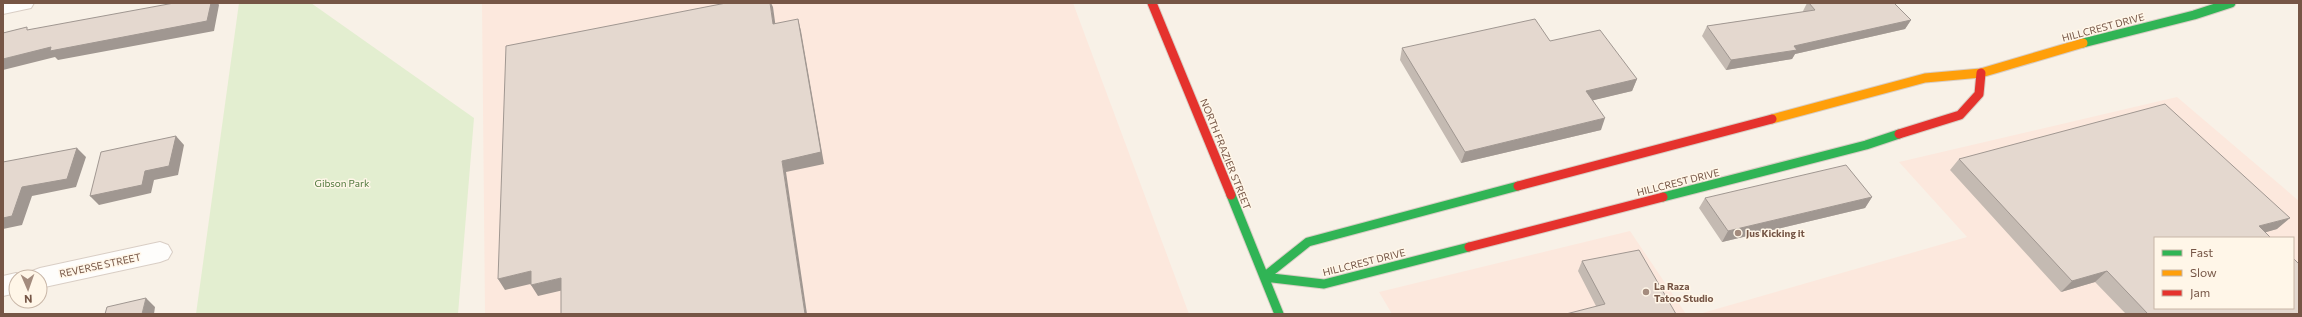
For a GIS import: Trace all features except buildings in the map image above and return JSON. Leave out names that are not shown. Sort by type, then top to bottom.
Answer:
[{"type":"street","points":[[3,7],[24,3]]},
{"type":"street","name":"NORTH FRAZIER STREET","points":[[1152,3],[1279,314]]},
{"type":"street","name":"HILLCREST DRIVE","points":[[1264,277],[1308,242],[1925,78],[1980,73],[2066,47],[2194,15],[2231,3]]},
{"type":"street","name":"HILLCREST DRIVE","points":[[1264,277],[1324,284],[1866,145],[1960,115],[1980,94],[1980,73]]},
{"type":"street","name":"REVERSE STREET","points":[[48,276],[160,252]]},
{"type":"shaded area","points":[[482,3],[1073,3],[1189,314],[485,314]]},
{"type":"shaded area","points":[[2177,97],[2299,201],[2299,314],[1699,314],[1967,237],[1899,162]]},
{"type":"shaded area","points":[[1630,231],[1686,314],[1392,314],[1379,292]]},
{"type":"green space","name":"Gibson Park","points":[[239,3],[311,3],[474,118],[458,314],[196,314]]},
{"type":"traffic: fast","points":[[2083,43],[2194,15],[2231,3]]},
{"type":"traffic: fast","points":[[1663,197],[1866,145],[1899,134]]},
{"type":"traffic: fast","points":[[1264,277],[1308,242],[1518,186]]},
{"type":"traffic: fast","points":[[1231,195],[1279,314]]},
{"type":"traffic: fast","points":[[1264,277],[1324,284],[1469,247]]},
{"type":"traffic: slow","points":[[1772,119],[1925,78],[1981,73],[2083,43]]},
{"type":"traffic: jam","points":[[1152,3],[1231,195]]},
{"type":"traffic: jam","points":[[1899,134],[1960,115],[1979,94],[1981,73]]},
{"type":"traffic: jam","points":[[1518,186],[1772,119]]},
{"type":"traffic: jam","points":[[1469,247],[1663,197]]},
{"type":"place","name":"Jus Kicking it","points":[[1738,233]]},
{"type":"place","name":"La Raza Tatoo Studio","points":[[1646,292]]}]
